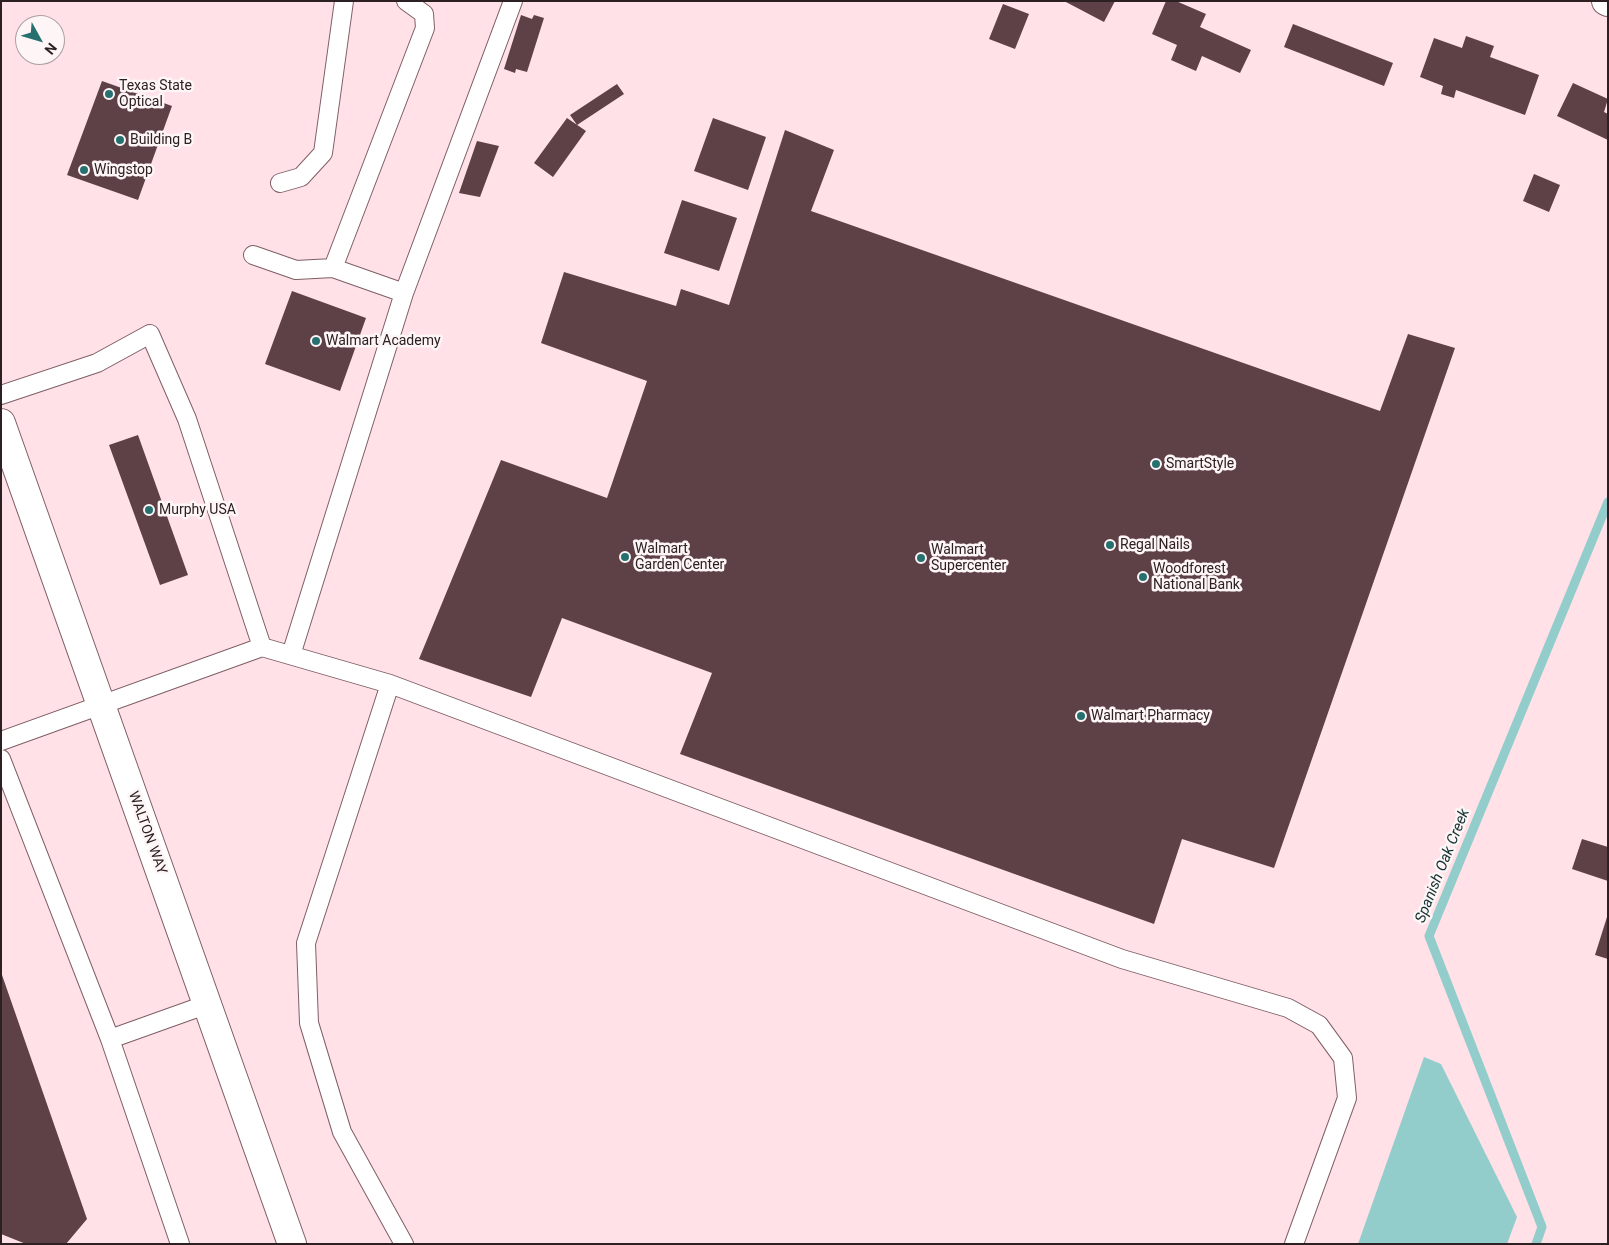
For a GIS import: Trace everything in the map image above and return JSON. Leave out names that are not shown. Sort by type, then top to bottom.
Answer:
[{"type":"street","name":"WALTON WAY","points":[[1,423],[292,1244]]},
{"type":"lane","points":[[280,183],[301,177],[323,152],[344,1]]},
{"type":"lane","points":[[333,268],[426,28],[424,14],[406,1]]},
{"type":"lane","points":[[291,656],[404,293],[513,1]]},
{"type":"lane","points":[[253,255],[296,270],[333,268],[404,293]]},
{"type":"lane","points":[[1,395],[97,363],[150,334],[187,419],[262,647]]},
{"type":"lane","points":[[1,741],[262,647],[390,684],[1122,959],[1288,1008],[1319,1025],[1343,1058],[1347,1098],[1294,1244]]},
{"type":"lane","points":[[390,684],[306,943],[309,1023],[342,1132],[404,1244]]},
{"type":"lane","points":[[1,759],[110,1039],[180,1244]]},
{"type":"lane","points":[[110,1039],[208,1004]]},
{"type":"water","points":[[1424,1057],[1441,1064],[1517,1217],[1507,1244],[1358,1244]]},
{"type":"building","points":[[1064,1],[1115,1],[1104,22]]},
{"type":"building","points":[[1166,1],[1176,1],[1206,14],[1200,27],[1251,50],[1240,73],[1202,56],[1196,71],[1171,60],[1177,45],[1152,34]]},
{"type":"building","points":[[1003,4],[1029,14],[1015,49],[989,39]]},
{"type":"building","points":[[521,15],[532,19],[534,15],[544,18],[527,72],[516,69],[515,73],[504,69]]},
{"type":"building","points":[[1293,24],[1393,63],[1384,86],[1284,47]]},
{"type":"building","points":[[1466,36],[1494,46],[1490,57],[1539,75],[1525,115],[1456,90],[1454,98],[1441,94],[1443,86],[1420,77],[1434,38],[1462,48]]},
{"type":"building","name":"Building B","points":[[102,81],[172,106],[138,200],[67,175]]},
{"type":"building","points":[[1573,83],[1608,99],[1604,112],[1608,114],[1608,140],[1557,116]]},
{"type":"building","points":[[617,84],[624,94],[577,125],[570,115]]},
{"type":"building","points":[[567,118],[586,131],[553,177],[534,163]]},
{"type":"building","points":[[713,118],[766,137],[748,190],[694,171]]},
{"type":"building","name":"Walmart Supercenter","points":[[785,130],[834,150],[811,211],[1380,411],[1408,334],[1455,348],[1274,868],[1182,839],[1154,924],[680,754],[712,673],[562,618],[531,697],[419,659],[501,460],[607,498],[647,381],[541,343],[564,272],[676,306],[681,289],[729,305]]},
{"type":"building","points":[[477,141],[499,146],[480,197],[459,193]]},
{"type":"building","points":[[1534,174],[1560,185],[1549,212],[1523,201]]},
{"type":"building","points":[[682,200],[737,218],[719,271],[664,253]]},
{"type":"building","name":"Walmart Academy","points":[[292,291],[366,318],[340,391],[265,364]]},
{"type":"building","name":"Murphy USA","points":[[138,435],[188,575],[160,585],[109,445]]},
{"type":"building","points":[[1582,839],[1608,847],[1608,881],[1572,869]]},
{"type":"building","points":[[1608,917],[1608,959],[1595,955]]},
{"type":"building","points":[[2,975],[87,1219],[66,1244],[26,1244],[1,1234]]},
{"type":"waterway","name":"Spanish Oak Creek","points":[[1536,1244],[1542,1227],[1429,936],[1608,502]]},
{"type":"place","name":"Texas State Optical","points":[[109,94]]},
{"type":"place","name":"Building B","points":[[120,140]]},
{"type":"place","name":"Wingstop","points":[[84,170]]},
{"type":"place","name":"Walmart Academy","points":[[316,341]]},
{"type":"place","name":"SmartStyle","points":[[1156,464]]},
{"type":"place","name":"Murphy USA","points":[[149,510]]},
{"type":"place","name":"Regal Nails","points":[[1110,545]]},
{"type":"place","name":"Walmart Garden Center","points":[[625,557]]},
{"type":"place","name":"Walmart Supercenter","points":[[921,558]]},
{"type":"place","name":"Woodforest National Bank","points":[[1143,577]]},
{"type":"place","name":"Walmart Pharmacy","points":[[1081,716]]}]
